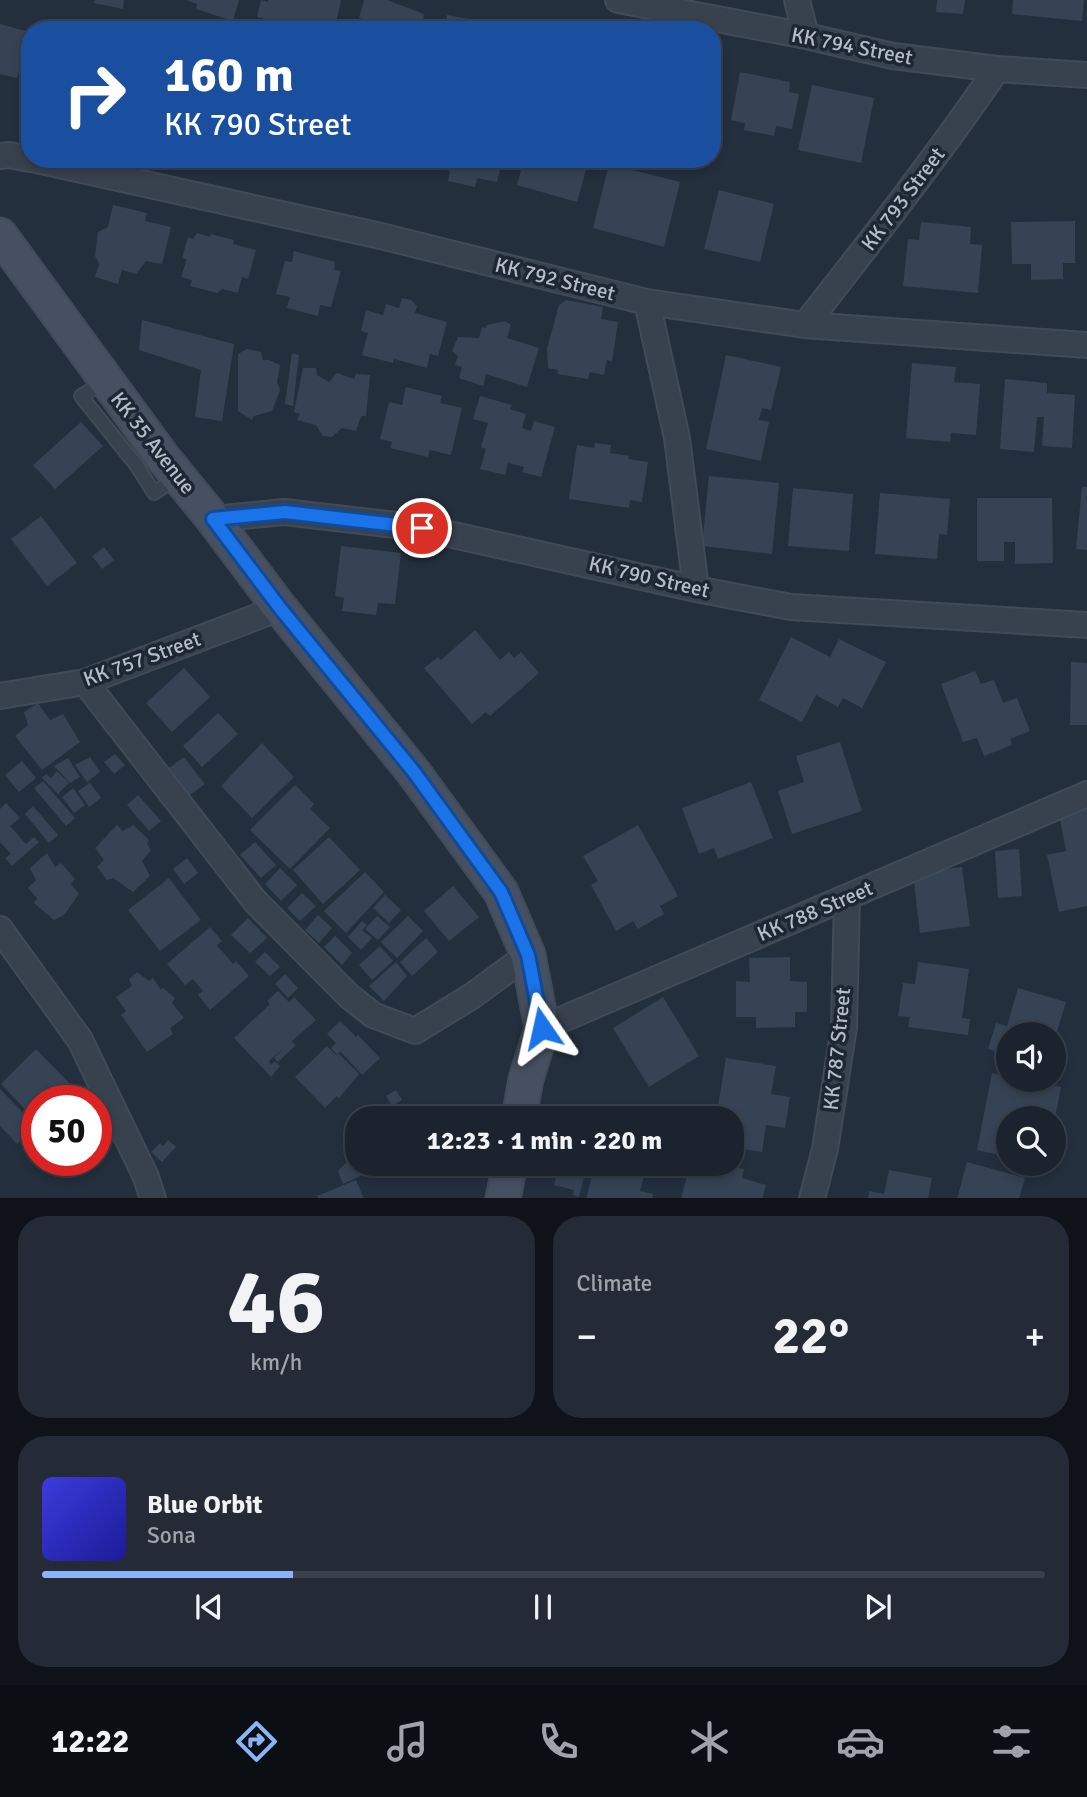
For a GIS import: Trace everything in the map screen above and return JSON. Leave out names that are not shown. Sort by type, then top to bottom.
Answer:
[{"type":"main road","name":"KK 35 Avenue","points":[[0,235],[105,381],[280,608],[414,772],[501,892],[528,955],[542,1028],[526,1079],[521,1106]]},
{"type":"main road","points":[[503,1198],[508,1176]]},
{"type":"street","name":"KK 794 Street","points":[[618,0],[806,36],[893,56],[997,69],[1087,75]]},
{"type":"street","points":[[797,0],[806,36]]},
{"type":"street","name":"KK 793 Street","points":[[805,325],[922,175],[997,69]]},
{"type":"street","name":"KK 792 Street","points":[[0,156],[21,157]]},
{"type":"street","name":"KK 792 Street","points":[[72,168],[381,236],[648,302],[805,325],[1087,345]]},
{"type":"street","points":[[648,302],[677,438],[696,589]]},
{"type":"street","name":"KK 790 Street","points":[[213,519],[285,512],[422,528],[696,589],[790,607],[1087,625]]},
{"type":"street","name":"KK 757 Street","points":[[0,696],[85,682],[280,608]]},
{"type":"street","points":[[85,682],[256,901],[373,1015],[415,1031],[472,996],[528,955]]},
{"type":"street","name":"KK 788 Street","points":[[542,1028],[1087,794]]},
{"type":"street","name":"KK 787 Street","points":[[813,1198],[825,1149],[844,1027],[847,897]]},
{"type":"street","points":[[0,929],[80,1040],[146,1177],[153,1198]]},
{"type":"building","points":[[95,0],[124,0],[123,9],[94,3]]},
{"type":"building","points":[[186,0],[239,0],[233,21],[196,9],[197,4]]},
{"type":"building","points":[[261,0],[341,0],[336,21],[273,21],[257,17]]},
{"type":"building","points":[[364,0],[387,0],[424,14],[423,21],[362,21],[359,18]]},
{"type":"building","points":[[937,0],[965,0],[963,14],[936,12]]},
{"type":"building","points":[[1013,0],[1084,0],[1082,21],[1012,14]]},
{"type":"building","points":[[447,15],[480,21],[446,21]]},
{"type":"building","points":[[0,24],[21,30],[21,63],[17,78],[0,74]]},
{"type":"building","points":[[740,72],[790,82],[789,92],[799,94],[792,129],[776,126],[774,136],[744,130],[745,123],[731,120]]},
{"type":"building","points":[[812,85],[874,98],[861,163],[798,150]]},
{"type":"building","points":[[437,168],[500,168],[497,182],[477,178],[475,187],[448,181],[450,171]]},
{"type":"building","points":[[522,168],[586,168],[577,202],[517,185]]},
{"type":"building","points":[[608,168],[625,168],[680,182],[664,247],[593,228]]},
{"type":"building","points":[[719,190],[774,204],[760,262],[704,249]]},
{"type":"building","points":[[113,205],[147,213],[145,221],[171,227],[162,264],[146,261],[136,274],[122,270],[118,284],[95,277],[99,264],[95,256],[98,232],[108,227]]},
{"type":"building","points":[[1075,221],[1075,263],[1063,263],[1063,279],[1031,280],[1031,264],[1012,264],[1011,222]]},
{"type":"building","points":[[921,222],[971,227],[970,244],[982,245],[978,293],[903,286],[908,239],[919,240]]},
{"type":"building","points":[[197,233],[234,240],[233,244],[256,250],[248,279],[242,277],[238,293],[222,289],[217,293],[190,286],[192,280],[181,277],[187,259],[182,258],[188,237],[193,239]]},
{"type":"building","points":[[294,251],[335,262],[334,270],[341,271],[331,307],[320,305],[318,316],[287,308],[290,297],[276,294],[285,261],[292,262]]},
{"type":"building","points":[[402,298],[411,300],[417,306],[415,313],[447,322],[438,356],[430,354],[427,368],[394,359],[393,363],[362,355],[368,333],[361,331],[366,310],[383,315],[386,304],[399,308]]},
{"type":"building","points":[[566,300],[603,307],[601,319],[618,322],[612,361],[607,360],[604,375],[590,372],[588,379],[557,374],[558,370],[548,368],[547,349],[559,305]]},
{"type":"building","points":[[142,320],[234,344],[222,421],[195,417],[201,370],[139,350]]},
{"type":"building","points":[[505,321],[511,325],[507,338],[539,348],[527,387],[486,374],[483,386],[459,378],[462,367],[455,365],[458,356],[452,351],[458,337],[479,338],[482,327]]},
{"type":"building","points":[[247,349],[261,352],[263,360],[280,365],[277,382],[280,390],[272,411],[254,416],[252,420],[238,411],[238,354]]},
{"type":"building","points":[[292,353],[299,355],[293,406],[285,404]]},
{"type":"building","points":[[726,355],[781,367],[771,410],[762,408],[759,420],[769,422],[761,461],[706,449]]},
{"type":"building","points":[[912,363],[956,367],[954,382],[980,384],[976,435],[951,433],[950,442],[906,438]]},
{"type":"building","points":[[303,368],[316,368],[317,375],[329,382],[337,373],[354,379],[356,374],[370,375],[366,416],[361,416],[356,431],[342,428],[332,437],[323,436],[316,425],[297,420],[300,414],[294,412]]},
{"type":"building","points":[[1005,379],[1047,383],[1047,393],[1075,395],[1072,448],[1042,446],[1044,417],[1037,417],[1034,452],[1000,449]]},
{"type":"building","points":[[406,387],[442,396],[440,403],[462,408],[451,455],[430,450],[428,457],[390,448],[392,442],[380,439],[389,402],[402,405]]},
{"type":"building","points":[[480,396],[512,405],[510,409],[526,414],[522,428],[531,431],[534,421],[555,427],[541,477],[522,472],[524,467],[508,463],[505,475],[480,469],[486,449],[481,447],[488,423],[473,419]]},
{"type":"building","points":[[81,422],[103,446],[55,489],[33,465]]},
{"type":"building","points":[[595,443],[611,445],[610,453],[648,462],[642,502],[630,500],[629,508],[569,499],[577,445],[594,448]]},
{"type":"building","points":[[709,476],[779,483],[772,554],[702,546]]},
{"type":"building","points":[[1082,487],[1087,487],[1087,550],[1076,549]]},
{"type":"building","points":[[793,488],[853,494],[849,551],[788,546]]},
{"type":"building","points":[[880,493],[950,499],[947,535],[939,534],[937,559],[875,554]]},
{"type":"building","points":[[977,498],[1052,498],[1053,563],[1015,564],[1015,542],[1004,542],[1004,561],[977,561]]},
{"type":"building","points":[[41,516],[77,563],[47,586],[11,539]]},
{"type":"building","points":[[341,546],[401,553],[395,604],[378,603],[376,615],[342,611],[344,598],[335,596]]},
{"type":"building","points":[[104,547],[114,560],[102,569],[92,556]]},
{"type":"building","points":[[475,630],[500,660],[509,652],[514,658],[521,652],[539,673],[490,716],[486,712],[472,724],[424,668],[438,657],[441,660]]},
{"type":"building","points":[[791,637],[830,657],[839,639],[886,662],[862,708],[843,698],[838,707],[816,695],[802,722],[759,700]]},
{"type":"building","points":[[1071,662],[1087,663],[1087,725],[1070,725]]},
{"type":"building","points":[[184,668],[210,697],[172,732],[146,703]]},
{"type":"building","points":[[975,671],[981,684],[994,680],[1003,703],[1017,698],[1030,731],[1010,739],[1012,745],[984,756],[977,738],[963,742],[941,684]]},
{"type":"building","points":[[38,703],[50,720],[63,714],[80,742],[42,770],[15,736],[28,725],[24,712]]},
{"type":"building","points":[[218,713],[238,734],[202,767],[183,746]]},
{"type":"building","points":[[840,742],[862,811],[792,834],[778,791],[804,782],[796,756]]},
{"type":"building","points":[[262,743],[294,777],[252,818],[221,786]]},
{"type":"building","points":[[115,754],[125,765],[114,774],[104,762]]},
{"type":"building","points":[[90,757],[100,772],[87,782],[75,765]]},
{"type":"building","points":[[184,757],[205,784],[190,795],[169,768]]},
{"type":"building","points":[[68,758],[80,777],[70,783],[54,766]]},
{"type":"building","points":[[22,761],[36,778],[19,792],[5,775]]},
{"type":"building","points":[[57,771],[69,783],[58,794],[42,778],[46,774],[51,778]]},
{"type":"building","points":[[43,781],[75,818],[66,826],[34,788]]},
{"type":"building","points":[[751,782],[773,838],[718,859],[714,848],[699,854],[682,808]]},
{"type":"building","points":[[90,783],[101,798],[89,807],[78,791]]},
{"type":"building","points":[[295,785],[314,804],[310,809],[330,828],[290,869],[250,830]]},
{"type":"building","points":[[73,788],[85,805],[74,813],[62,797]]},
{"type":"building","points":[[138,795],[161,821],[149,831],[127,805]]},
{"type":"building","points":[[6,803],[20,818],[10,826],[26,844],[34,837],[39,842],[12,866],[5,858],[11,854],[0,842],[0,809]]},
{"type":"building","points":[[33,806],[58,835],[49,843],[25,814]]},
{"type":"building","points":[[1087,808],[1087,906],[1059,912],[1047,855],[1066,851],[1059,814]]},
{"type":"building","points":[[117,825],[123,831],[133,825],[149,840],[147,844],[151,850],[142,861],[150,876],[133,892],[113,878],[107,880],[97,867],[104,860],[95,848]]},
{"type":"building","points":[[638,825],[678,896],[660,906],[664,914],[638,929],[633,921],[616,931],[591,885],[598,881],[583,856]]},
{"type":"building","points":[[329,837],[360,870],[323,904],[293,870]]},
{"type":"building","points":[[255,842],[276,865],[261,878],[240,855]]},
{"type":"building","points":[[1019,849],[1022,896],[998,898],[995,851]]},
{"type":"building","points":[[47,853],[55,867],[61,863],[75,879],[71,884],[79,894],[64,915],[54,920],[34,903],[37,898],[28,888],[36,880],[30,868]]},
{"type":"building","points":[[187,858],[198,873],[184,884],[173,869]]},
{"type":"building","points":[[962,867],[970,926],[920,933],[913,874]]},
{"type":"building","points":[[280,868],[297,885],[281,901],[265,884]]},
{"type":"building","points":[[365,872],[384,892],[346,933],[324,911]]},
{"type":"building","points":[[169,878],[201,920],[160,951],[128,910]]},
{"type":"building","points":[[453,886],[479,917],[449,941],[424,911]]},
{"type":"building","points":[[302,893],[316,906],[300,921],[287,908]]},
{"type":"building","points":[[385,895],[401,910],[389,923],[373,908]]},
{"type":"building","points":[[318,915],[332,928],[319,943],[305,930]]},
{"type":"building","points":[[377,916],[390,927],[378,940],[365,929]]},
{"type":"building","points":[[408,916],[423,931],[397,958],[381,942]]},
{"type":"building","points":[[248,918],[267,938],[250,953],[231,935]]},
{"type":"building","points":[[362,921],[367,925],[362,930],[372,938],[361,950],[348,937]]},
{"type":"building","points":[[210,927],[222,941],[217,945],[233,964],[236,961],[249,976],[210,1010],[198,995],[203,991],[193,979],[185,985],[167,964]]},
{"type":"building","points":[[335,936],[352,953],[342,965],[324,947]]},
{"type":"building","points":[[426,938],[438,952],[412,976],[400,962]]},
{"type":"building","points":[[380,946],[393,961],[372,980],[359,965]]},
{"type":"building","points":[[265,952],[280,967],[270,976],[255,962]]},
{"type":"building","points":[[790,957],[790,981],[807,982],[807,1012],[795,1012],[795,1027],[756,1028],[756,1017],[736,1017],[736,981],[750,982],[749,958]]},
{"type":"building","points":[[396,962],[407,976],[384,1001],[369,986]]},
{"type":"building","points":[[918,962],[969,969],[962,1018],[970,1019],[968,1035],[908,1027],[910,1017],[898,1016],[903,983],[915,984]]},
{"type":"building","points":[[137,972],[149,981],[153,978],[161,990],[163,988],[175,998],[172,1003],[184,1018],[170,1028],[173,1034],[147,1052],[121,1015],[126,1011],[116,997],[132,986],[129,979]]},
{"type":"building","points":[[285,974],[298,988],[288,998],[275,984]]},
{"type":"building","points":[[1018,988],[1066,1002],[1060,1022],[1008,1022]]},
{"type":"building","points":[[278,991],[289,1002],[294,997],[316,1020],[269,1061],[271,1065],[275,1061],[280,1066],[271,1077],[234,1038],[270,1004],[267,1001]]},
{"type":"building","points":[[663,997],[699,1056],[649,1087],[613,1028]]},
{"type":"building","points":[[340,1021],[380,1058],[362,1075],[341,1052],[344,1048],[337,1055],[331,1048],[336,1043],[327,1034]]},
{"type":"building","points":[[996,1023],[996,1051],[988,1049]]},
{"type":"building","points":[[291,1041],[296,1045],[278,1062],[274,1058]]},
{"type":"building","points":[[327,1046],[359,1074],[339,1098],[337,1096],[325,1108],[295,1077]]},
{"type":"building","points":[[36,1049],[71,1085],[21,1085],[21,1105],[1,1084]]},
{"type":"building","points":[[726,1058],[776,1066],[771,1094],[790,1097],[785,1128],[766,1125],[762,1152],[744,1149],[744,1106],[718,1106]]},
{"type":"building","points":[[992,1073],[996,1074],[996,1092],[1060,1092],[1057,1106],[996,1106],[996,1154],[977,1150]]},
{"type":"building","points":[[0,1089],[21,1111],[21,1140],[17,1144],[0,1126]]},
{"type":"building","points":[[396,1090],[402,1100],[392,1106],[386,1096]]},
{"type":"building","points":[[168,1140],[176,1147],[162,1162],[151,1152],[160,1143],[163,1146]]},
{"type":"building","points":[[967,1162],[996,1170],[996,1176],[1025,1178],[1019,1198],[957,1198]]},
{"type":"building","points":[[345,1164],[345,1176],[360,1176],[343,1184],[338,1171]]},
{"type":"building","points":[[889,1170],[932,1178],[928,1198],[868,1198],[869,1191],[884,1194]]},
{"type":"building","points":[[556,1176],[584,1176],[579,1197],[573,1195],[574,1190],[554,1185]]},
{"type":"building","points":[[592,1176],[644,1176],[640,1191],[653,1194],[652,1198],[586,1198]]},
{"type":"building","points":[[687,1176],[742,1176],[766,1185],[762,1198],[681,1198]]},
{"type":"building","points":[[356,1180],[364,1198],[318,1198],[317,1196]]},
{"type":"route","points":[[422,528],[285,512],[213,519],[280,608],[414,772],[501,892],[528,955],[542,1028]]}]
